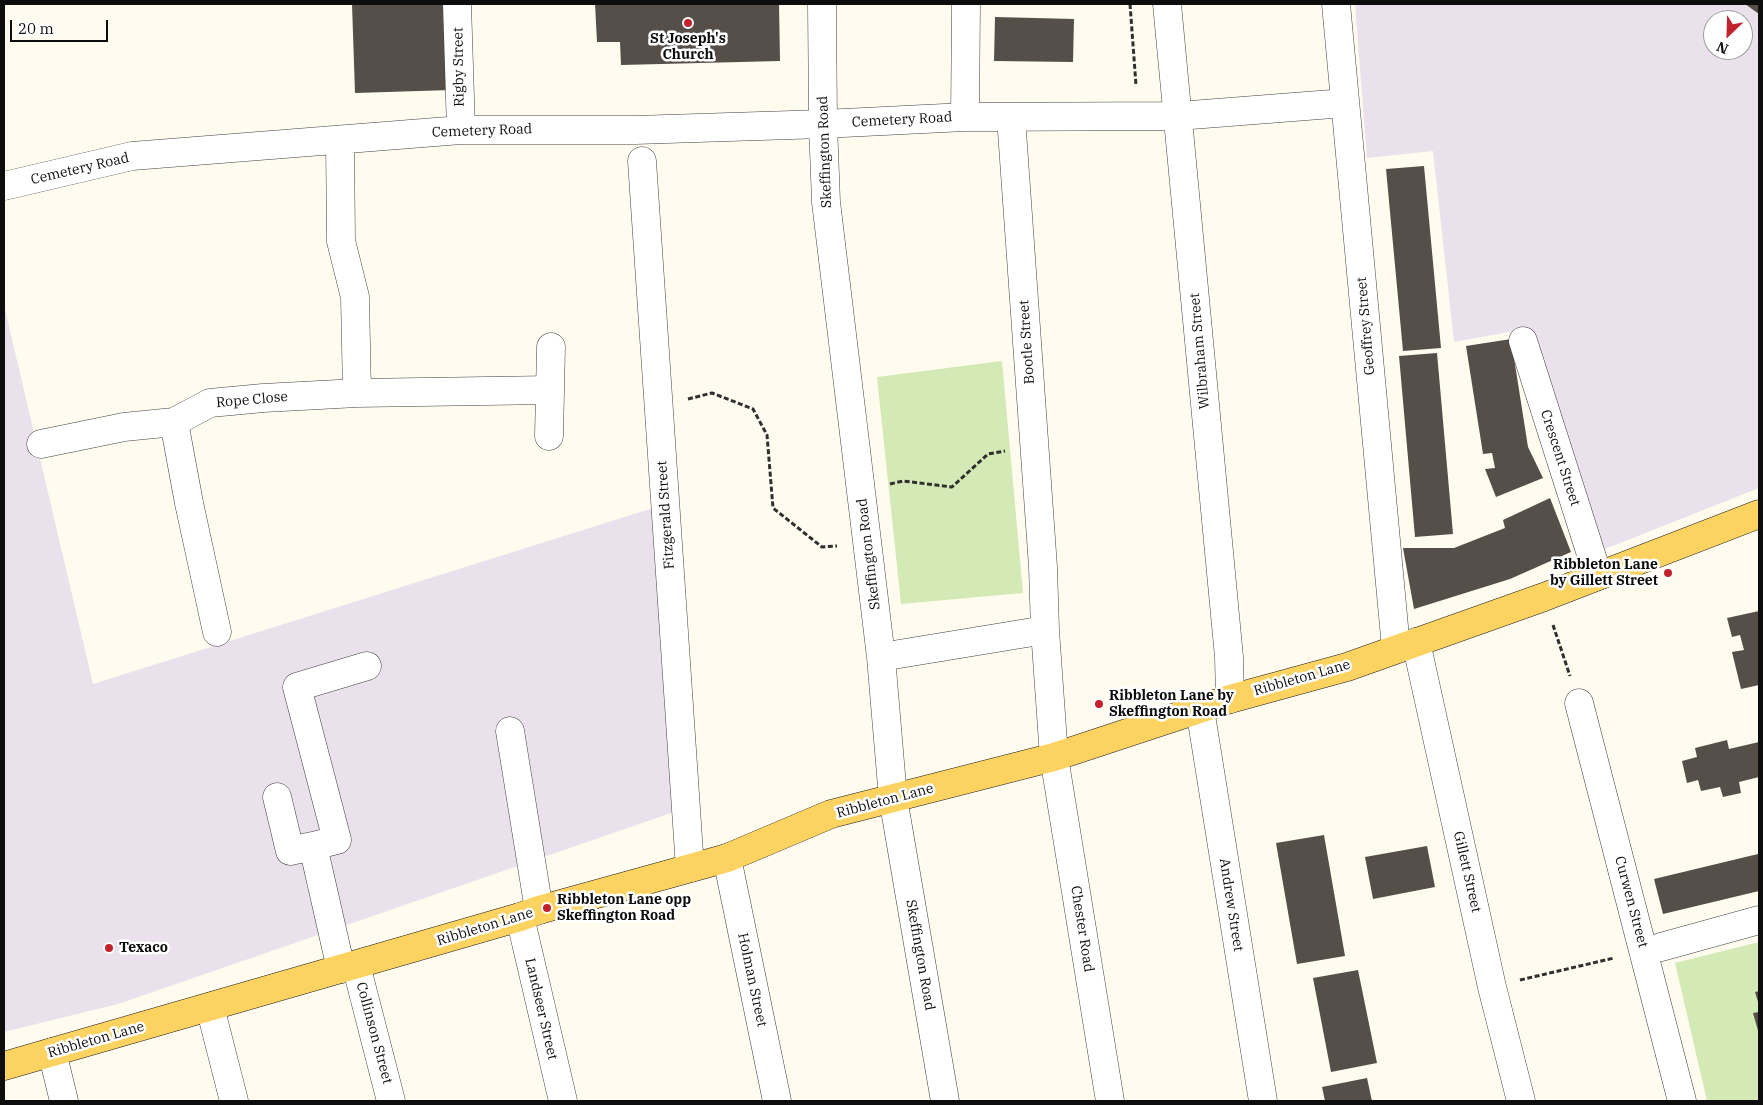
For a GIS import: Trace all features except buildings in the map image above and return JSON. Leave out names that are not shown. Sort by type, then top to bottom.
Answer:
[{"type":"main road","name":"Ribbleton Lane","points":[[4,1066],[727,858],[831,814],[1054,757],[1230,699],[1347,666],[1544,597],[1759,514]]},
{"type":"street","name":"Rigby Street","points":[[457,4],[460,130]]},
{"type":"street","name":"Skeffington Road","points":[[822,4],[826,202],[881,657],[893,798],[945,1101]]},
{"type":"street","name":"Cemetery Road","points":[[965,117],[966,4]]},
{"type":"street","name":"Wilbraham Street","points":[[1167,4],[1229,657],[1230,699]]},
{"type":"street","name":"Geoffrey Street","points":[[1336,4],[1345,103],[1406,645]]},
{"type":"street","name":"Cemetery Road","points":[[4,186],[132,156],[460,130],[635,130],[965,117],[1178,116],[1345,103]]},
{"type":"street","name":"Bootle Street","points":[[1011,117],[1044,567],[1045,630]]},
{"type":"street","points":[[340,140],[341,241],[356,297],[357,393]]},
{"type":"street","name":"Fitzgerald Street","points":[[642,161],[690,868]]},
{"type":"street","name":"Crescent Street","points":[[1523,341],[1598,576]]},
{"type":"street","points":[[549,436],[550,347]]},
{"type":"street","name":"Rope Close","points":[[174,422],[210,403],[263,398],[357,393],[550,390]]},
{"type":"street","points":[[41,444],[124,427],[174,422],[189,504],[217,632]]},
{"type":"street","points":[[881,657],[1045,630],[1054,757]]},
{"type":"street","name":"Gillett Street","points":[[1406,645],[1521,1101]]},
{"type":"street","points":[[277,797],[290,851],[337,840],[297,687],[367,666]]},
{"type":"street","name":"Curwen Street","points":[[1579,702],[1652,949],[1682,1101]]},
{"type":"street","name":"Andrew Street","points":[[1200,709],[1263,1101]]},
{"type":"street","name":"Landseer Street","points":[[510,731],[530,914],[563,1101]]},
{"type":"street","name":"Chester Road","points":[[1054,757],[1110,1101]]},
{"type":"street","name":"Collinson Street","points":[[313,846],[348,967],[392,1101]]},
{"type":"street","name":"Holman Street","points":[[727,858],[777,1101]]},
{"type":"street","points":[[1652,949],[1759,920]]},
{"type":"street","points":[[210,1007],[234,1101]]},
{"type":"street","points":[[52,1052],[64,1101]]},
{"type":"path","points":[[1130,4],[1139,116]]},
{"type":"path","points":[[658,405],[712,393],[753,409],[767,435],[772,508],[822,547],[868,545]]},
{"type":"path","points":[[885,486],[903,481],[952,487],[988,454],[1035,446]]},
{"type":"path","points":[[1544,597],[1579,702]]},
{"type":"path","points":[[1492,987],[1652,949]]},
{"type":"shaded area","points":[[1355,4],[1759,4],[1759,488],[1600,551],[1526,329],[1454,342],[1433,151],[1367,158]]},
{"type":"shaded area","points":[[4,305],[93,684],[653,508],[674,812],[118,1004],[4,1032]]},
{"type":"green space","points":[[1002,361],[1023,593],[901,604],[877,377]]},
{"type":"green space","points":[[1759,942],[1759,1099],[1750,1101],[1707,1101],[1675,963]]},
{"type":"place","name":"St Joseph's Church","points":[[688,23]]},
{"type":"place","name":"Ribbleton Lane by Gillett Street","points":[[1668,573]]},
{"type":"place","name":"Ribbleton Lane by Skeffington Road","points":[[1099,704]]},
{"type":"place","name":"Ribbleton Lane opp Skeffington Road","points":[[547,908]]},
{"type":"place","name":"Texaco","points":[[109,948]]}]
